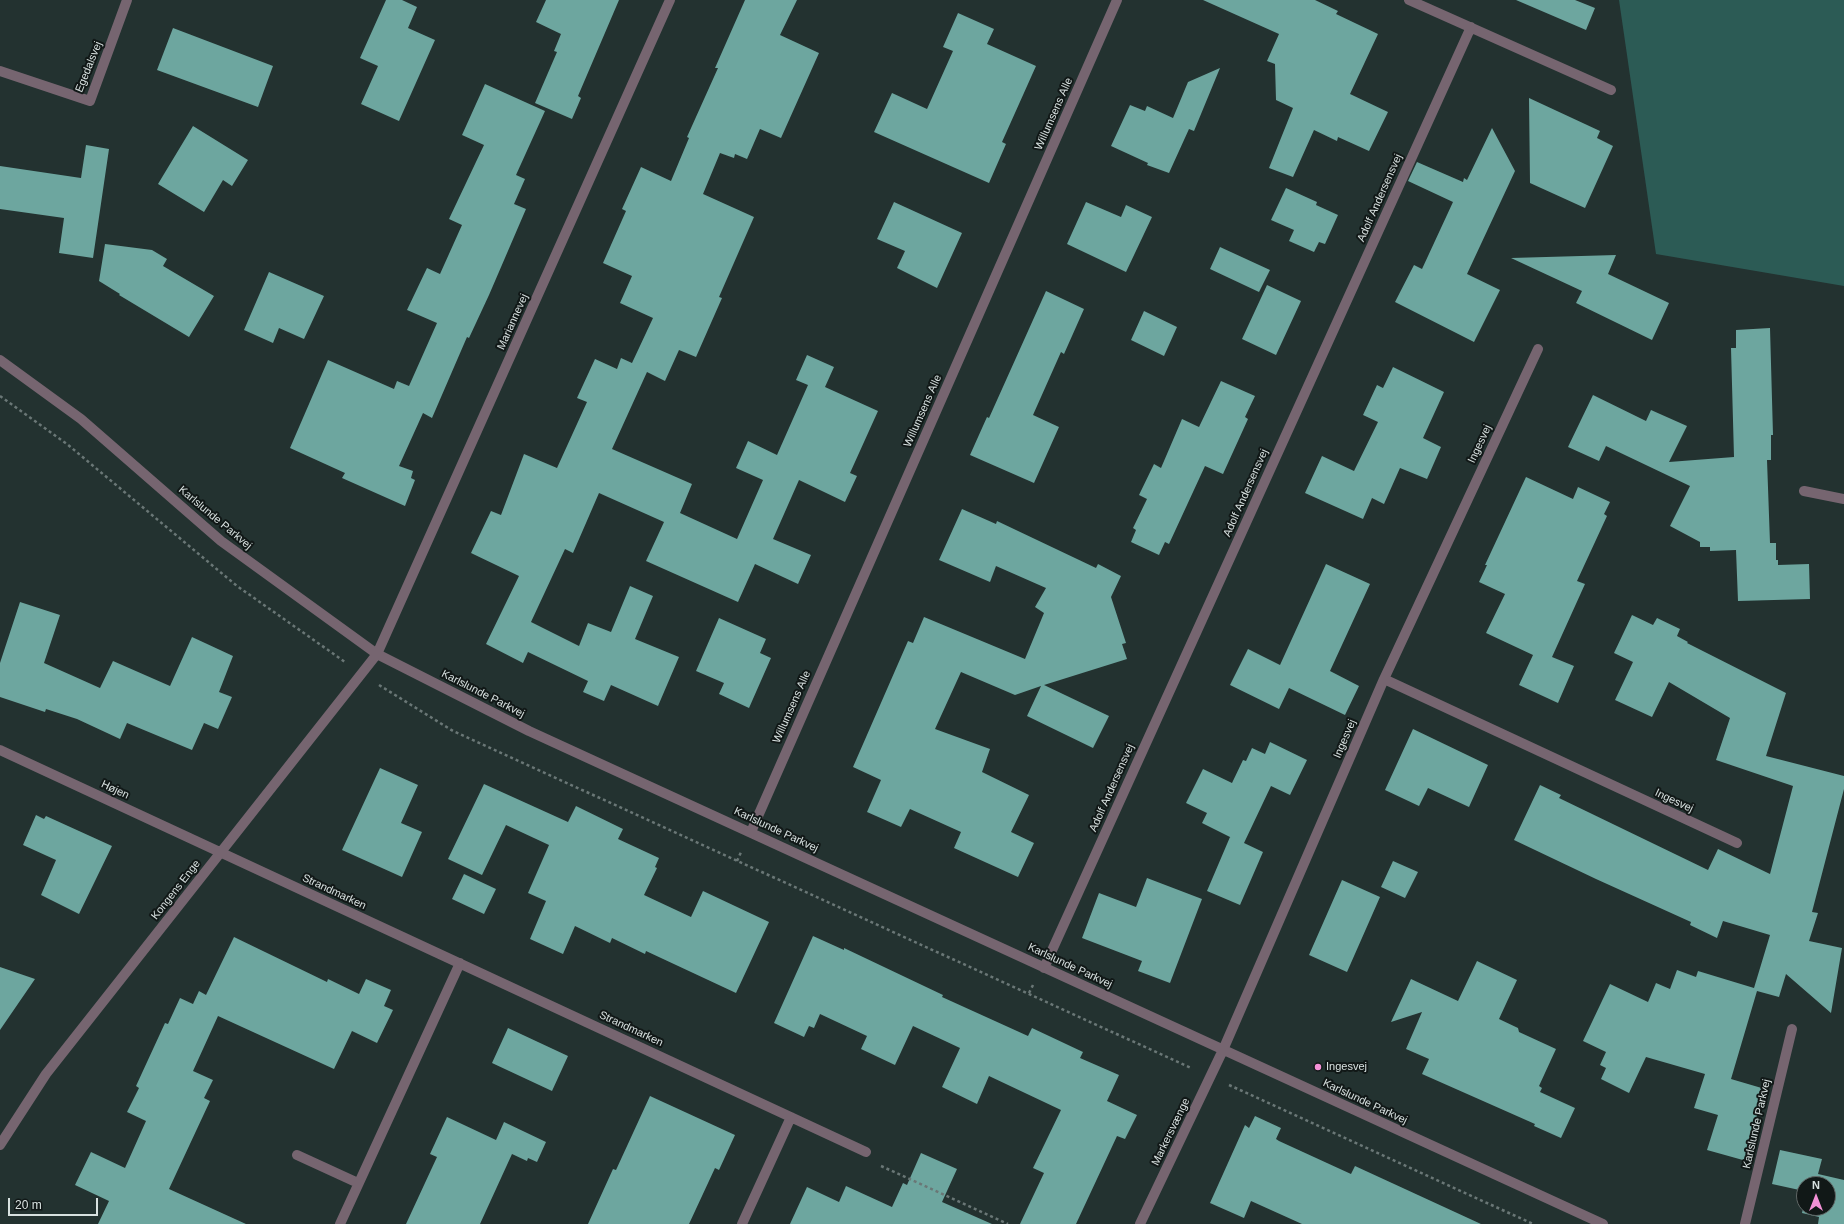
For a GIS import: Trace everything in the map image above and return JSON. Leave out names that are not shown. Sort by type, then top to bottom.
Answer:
[{"type":"street","name":"Egedalsvej","points":[[0,71],[90,101],[127,0]]},
{"type":"street","name":"Mariannevej","points":[[377,654],[670,0]]},
{"type":"street","name":"Willumsens Alle","points":[[751,832],[1117,0]]},
{"type":"street","points":[[1409,0],[1611,90]]},
{"type":"street","name":"Adolf Andersensvej","points":[[1044,968],[1470,27]]},
{"type":"street","name":"Ingesvej","points":[[1223,1050],[1384,679],[1538,349]]},
{"type":"street","name":"Karlslunde Parkvej","points":[[0,360],[81,419],[221,541],[377,654],[529,731],[1602,1224]]},
{"type":"street","points":[[1804,491],[1844,499]]},
{"type":"street","name":"Kongens Enge","points":[[0,1145],[46,1074],[377,654]]},
{"type":"street","name":"Ingesvej","points":[[1384,679],[1737,843]]},
{"type":"street","name":"Højen","points":[[0,750],[220,852]]},
{"type":"street","name":"Strandmarken","points":[[220,852],[866,1152]]},
{"type":"street","points":[[340,1224],[460,963]]},
{"type":"street","name":"Karlslunde Parkvej","points":[[1745,1224],[1792,1029]]},
{"type":"street","name":"Markersvænge","points":[[1140,1224],[1223,1050]]},
{"type":"street","points":[[742,1224],[791,1117]]},
{"type":"street","points":[[297,1155],[358,1183]]},
{"type":"path","points":[[866,1152],[876,1164],[1008,1224]]},
{"type":"green space","points":[[1619,0],[1844,0],[1844,286],[1656,254]]},
{"type":"building","points":[[386,0],[402,0],[417,7],[408,28],[435,40],[399,121],[361,104],[378,66],[360,58]]},
{"type":"building","points":[[546,0],[619,0],[578,96],[581,98],[572,119],[535,103],[557,52],[554,51],[561,34],[536,22]]},
{"type":"building","points":[[745,0],[797,0],[780,35],[819,53],[781,138],[760,129],[747,159],[735,154],[734,158],[720,153],[703,194],[754,217],[719,297],[722,298],[696,357],[679,350],[665,381],[647,372],[612,449],[692,484],[680,513],[737,539],[763,480],[736,468],[748,441],[777,455],[808,385],[796,380],[807,355],[834,367],[825,387],[878,411],[850,473],[857,476],[845,502],[799,480],[773,539],[811,555],[798,584],[755,564],[738,602],[646,561],[664,522],[599,493],[573,553],[565,549],[531,622],[579,646],[588,623],[611,632],[630,586],[653,596],[635,639],[679,657],[658,706],[611,685],[604,701],[583,692],[588,681],[528,652],[523,663],[486,644],[519,576],[471,553],[491,511],[501,515],[524,454],[557,468],[587,402],[577,398],[595,359],[617,369],[621,358],[632,363],[653,318],[620,303],[632,276],[603,263],[626,211],[622,209],[641,167],[671,181],[689,138],[687,137],[718,68],[715,68]]},
{"type":"building","points":[[1203,0],[1315,0],[1338,11],[1336,14],[1378,34],[1350,94],[1388,112],[1369,151],[1338,137],[1337,141],[1314,130],[1293,177],[1269,168],[1293,108],[1276,100],[1275,64],[1267,61],[1279,34]]},
{"type":"building","points":[[1516,0],[1575,0],[1595,8],[1586,30]]},
{"type":"building","points":[[958,13],[994,29],[987,44],[1036,66],[1002,142],[1006,144],[989,183],[874,132],[892,93],[927,109],[953,51],[943,47]]},
{"type":"building","points":[[173,28],[273,66],[258,107],[157,70]]},
{"type":"building","points":[[1220,68],[1194,131],[1189,129],[1169,173],[1147,165],[1148,163],[1111,146],[1130,105],[1145,111],[1147,106],[1173,118],[1188,82]]},
{"type":"building","points":[[485,84],[545,111],[516,175],[525,179],[514,204],[526,209],[489,295],[469,338],[467,337],[432,418],[423,413],[399,466],[413,471],[411,478],[415,480],[405,506],[342,478],[345,473],[290,448],[328,360],[394,389],[397,381],[409,386],[437,323],[407,310],[427,268],[440,274],[462,225],[449,219],[484,145],[462,135]]},
{"type":"building","points":[[1529,98],[1600,131],[1597,138],[1613,146],[1585,208],[1530,183]]},
{"type":"building","points":[[193,126],[248,160],[232,186],[223,180],[204,212],[158,184]]},
{"type":"building","points":[[1492,128],[1515,171],[1467,274],[1500,290],[1474,342],[1395,302],[1414,265],[1422,269],[1453,202],[1408,181],[1417,162],[1463,182],[1464,178],[1467,180]]},
{"type":"building","points":[[86,145],[109,149],[93,258],[59,253],[64,218],[0,209],[0,166],[81,178]]},
{"type":"building","points":[[1286,188],[1317,202],[1316,205],[1338,215],[1325,244],[1319,242],[1314,252],[1289,241],[1294,230],[1271,220]]},
{"type":"building","points":[[894,202],[962,233],[937,288],[897,268],[905,251],[877,239]]},
{"type":"building","points":[[1086,202],[1121,217],[1126,205],[1152,217],[1126,272],[1067,244]]},
{"type":"building","points":[[105,244],[152,250],[167,259],[163,266],[214,296],[189,337],[119,295],[120,294],[99,281]]},
{"type":"building","points":[[1220,247],[1270,270],[1259,292],[1210,269]]},
{"type":"building","points":[[1616,255],[1608,274],[1669,303],[1652,340],[1576,303],[1582,291],[1511,258]]},
{"type":"building","points":[[269,272],[324,296],[304,339],[279,328],[273,343],[244,330]]},
{"type":"building","points":[[1267,285],[1301,301],[1276,355],[1242,339]]},
{"type":"building","points":[[1046,291],[1084,309],[1064,354],[1061,352],[1033,415],[1059,427],[1034,483],[970,455],[987,417],[989,418]]},
{"type":"building","points":[[1144,311],[1177,327],[1164,356],[1131,340]]},
{"type":"building","points":[[1770,328],[1773,435],[1771,435],[1771,460],[1767,460],[1770,543],[1776,543],[1776,560],[1778,560],[1778,565],[1809,564],[1810,599],[1738,601],[1736,550],[1710,551],[1710,547],[1700,547],[1700,542],[1670,526],[1690,486],[1606,446],[1599,461],[1568,447],[1593,395],[1646,421],[1651,410],[1687,426],[1669,462],[1734,457],[1731,348],[1736,348],[1736,330]]},
{"type":"building","points":[[1393,367],[1444,392],[1423,438],[1441,447],[1427,479],[1400,468],[1384,504],[1372,498],[1363,519],[1305,493],[1322,456],[1354,471],[1378,422],[1363,415],[1377,385],[1383,388]]},
{"type":"building","points":[[1221,381],[1255,396],[1245,417],[1248,419],[1223,474],[1205,466],[1169,544],[1165,542],[1159,555],[1131,542],[1136,530],[1133,528],[1147,499],[1139,495],[1154,464],[1161,468],[1182,419],[1199,427]]},
{"type":"building","points":[[1526,477],[1573,499],[1578,487],[1610,502],[1604,514],[1607,516],[1577,581],[1585,584],[1552,657],[1574,666],[1558,703],[1519,685],[1533,655],[1486,633],[1505,594],[1479,582],[1487,565],[1485,565]]},
{"type":"building","points":[[962,509],[996,524],[997,521],[1096,568],[1098,564],[1121,576],[1111,597],[1126,643],[1122,644],[1127,659],[1044,685],[1109,716],[1093,748],[1027,716],[1041,686],[1015,695],[961,672],[935,729],[990,749],[982,772],[1029,795],[1011,832],[1034,843],[1018,877],[954,848],[961,832],[910,809],[901,827],[867,812],[881,780],[853,767],[908,641],[913,643],[924,617],[1025,659],[1044,613],[1035,607],[1046,588],[996,566],[990,582],[939,560]]},
{"type":"building","points":[[1326,564],[1370,584],[1330,671],[1359,686],[1345,715],[1289,688],[1279,709],[1230,685],[1248,649],[1280,665]]},
{"type":"building","points":[[20,602],[60,615],[44,663],[100,688],[113,661],[170,686],[192,637],[233,656],[219,692],[232,697],[218,729],[204,723],[192,750],[127,723],[120,739],[77,719],[46,709],[45,712],[0,697],[0,663]]},
{"type":"building","points":[[1632,615],[1653,625],[1657,618],[1680,629],[1677,636],[1688,642],[1687,643],[1786,693],[1766,756],[1844,776],[1844,789],[1812,912],[1818,913],[1809,941],[1842,948],[1831,1013],[1786,974],[1779,997],[1757,991],[1731,1079],[1765,1089],[1754,1126],[1760,1128],[1750,1162],[1707,1150],[1718,1115],[1694,1108],[1705,1074],[1646,1057],[1629,1093],[1601,1079],[1606,1068],[1600,1065],[1606,1052],[1583,1041],[1610,984],[1648,1002],[1656,983],[1670,989],[1677,970],[1696,977],[1698,971],[1754,988],[1770,935],[1723,921],[1717,938],[1690,925],[1691,922],[1514,840],[1540,785],[1561,795],[1559,798],[1708,870],[1718,849],[1770,874],[1793,786],[1716,760],[1730,718],[1669,682],[1652,717],[1615,700],[1633,662],[1614,653]]},
{"type":"building","points":[[719,618],[766,639],[760,653],[771,658],[749,708],[719,694],[724,683],[696,671]]},
{"type":"building","points":[[1413,729],[1488,765],[1469,807],[1428,788],[1419,806],[1385,790]]},
{"type":"building","points":[[1270,742],[1307,760],[1290,795],[1271,786],[1244,843],[1263,852],[1240,905],[1207,891],[1230,837],[1202,823],[1207,813],[1186,803],[1203,769],[1232,783],[1243,760],[1246,761],[1252,748],[1265,754]]},
{"type":"building","points":[[380,768],[418,785],[401,823],[422,832],[402,877],[342,850]]},
{"type":"building","points":[[484,784],[568,822],[576,806],[623,829],[618,839],[659,858],[655,867],[657,868],[644,895],[691,917],[703,891],[769,922],[736,993],[646,951],[645,954],[612,938],[610,943],[575,926],[563,954],[530,939],[546,901],[528,893],[549,845],[506,825],[482,875],[448,859]]},
{"type":"building","points":[[36,815],[44,819],[46,816],[112,846],[79,914],[41,895],[56,860],[23,845]]},
{"type":"building","points":[[1393,861],[1418,872],[1405,898],[1381,887]]},
{"type":"building","points":[[464,874],[496,889],[484,914],[452,899]]},
{"type":"building","points":[[1147,878],[1202,899],[1170,983],[1138,971],[1142,961],[1082,938],[1099,893],[1136,907]]},
{"type":"building","points":[[1342,880],[1380,897],[1347,972],[1309,955]]},
{"type":"building","points":[[813,936],[844,950],[844,948],[943,995],[942,997],[1028,1036],[1032,1028],[1083,1052],[1080,1058],[1119,1075],[1107,1101],[1137,1115],[1125,1139],[1117,1136],[1076,1224],[1020,1224],[1044,1173],[1033,1168],[1061,1110],[989,1076],[977,1104],[942,1087],[960,1048],[913,1026],[895,1065],[861,1049],[867,1036],[820,1014],[814,1028],[809,1026],[804,1037],[774,1023]]},
{"type":"building","points":[[234,937],[327,982],[328,979],[359,994],[366,979],[391,990],[384,1006],[393,1010],[377,1043],[352,1031],[334,1069],[218,1016],[193,1071],[213,1080],[204,1098],[210,1101],[169,1189],[246,1224],[98,1224],[109,1201],[75,1185],[91,1152],[125,1168],[146,1121],[127,1112],[139,1088],[136,1086],[165,1023],[168,1024],[180,998],[193,1004],[199,991],[206,995]]},
{"type":"building","points":[[1477,961],[1517,980],[1499,1019],[1518,1028],[1519,1032],[1556,1049],[1539,1086],[1542,1088],[1540,1092],[1575,1108],[1561,1138],[1534,1126],[1535,1124],[1422,1074],[1429,1059],[1406,1049],[1422,1012],[1391,1022],[1411,979],[1458,1001]]},
{"type":"building","points":[[0,967],[35,979],[0,1030]]},
{"type":"building","points":[[508,1028],[568,1056],[552,1091],[492,1063]]},
{"type":"building","points":[[650,1096],[735,1135],[719,1170],[715,1168],[689,1224],[588,1224],[613,1169],[616,1170]]},
{"type":"building","points":[[1255,1116],[1281,1128],[1276,1139],[1279,1141],[1351,1174],[1355,1166],[1481,1224],[1302,1224],[1251,1201],[1244,1218],[1210,1203],[1245,1125],[1249,1128]]},
{"type":"building","points":[[447,1117],[496,1140],[504,1122],[546,1142],[537,1162],[528,1158],[527,1161],[512,1154],[480,1224],[406,1224],[437,1157],[430,1154]]},
{"type":"building","points":[[1780,1150],[1822,1159],[1818,1174],[1827,1176],[1796,1176],[1796,1189],[1772,1184]]},
{"type":"building","points":[[921,1153],[957,1169],[942,1202],[992,1224],[790,1224],[807,1187],[839,1202],[846,1186],[892,1207],[903,1183],[907,1185]]},
{"type":"building","points":[[1836,1178],[1844,1180],[1844,1224],[1818,1224],[1819,1217],[1815,1216],[1836,1216]]},
{"type":"place","name":"Ingesvej","points":[[1318,1067]]}]
